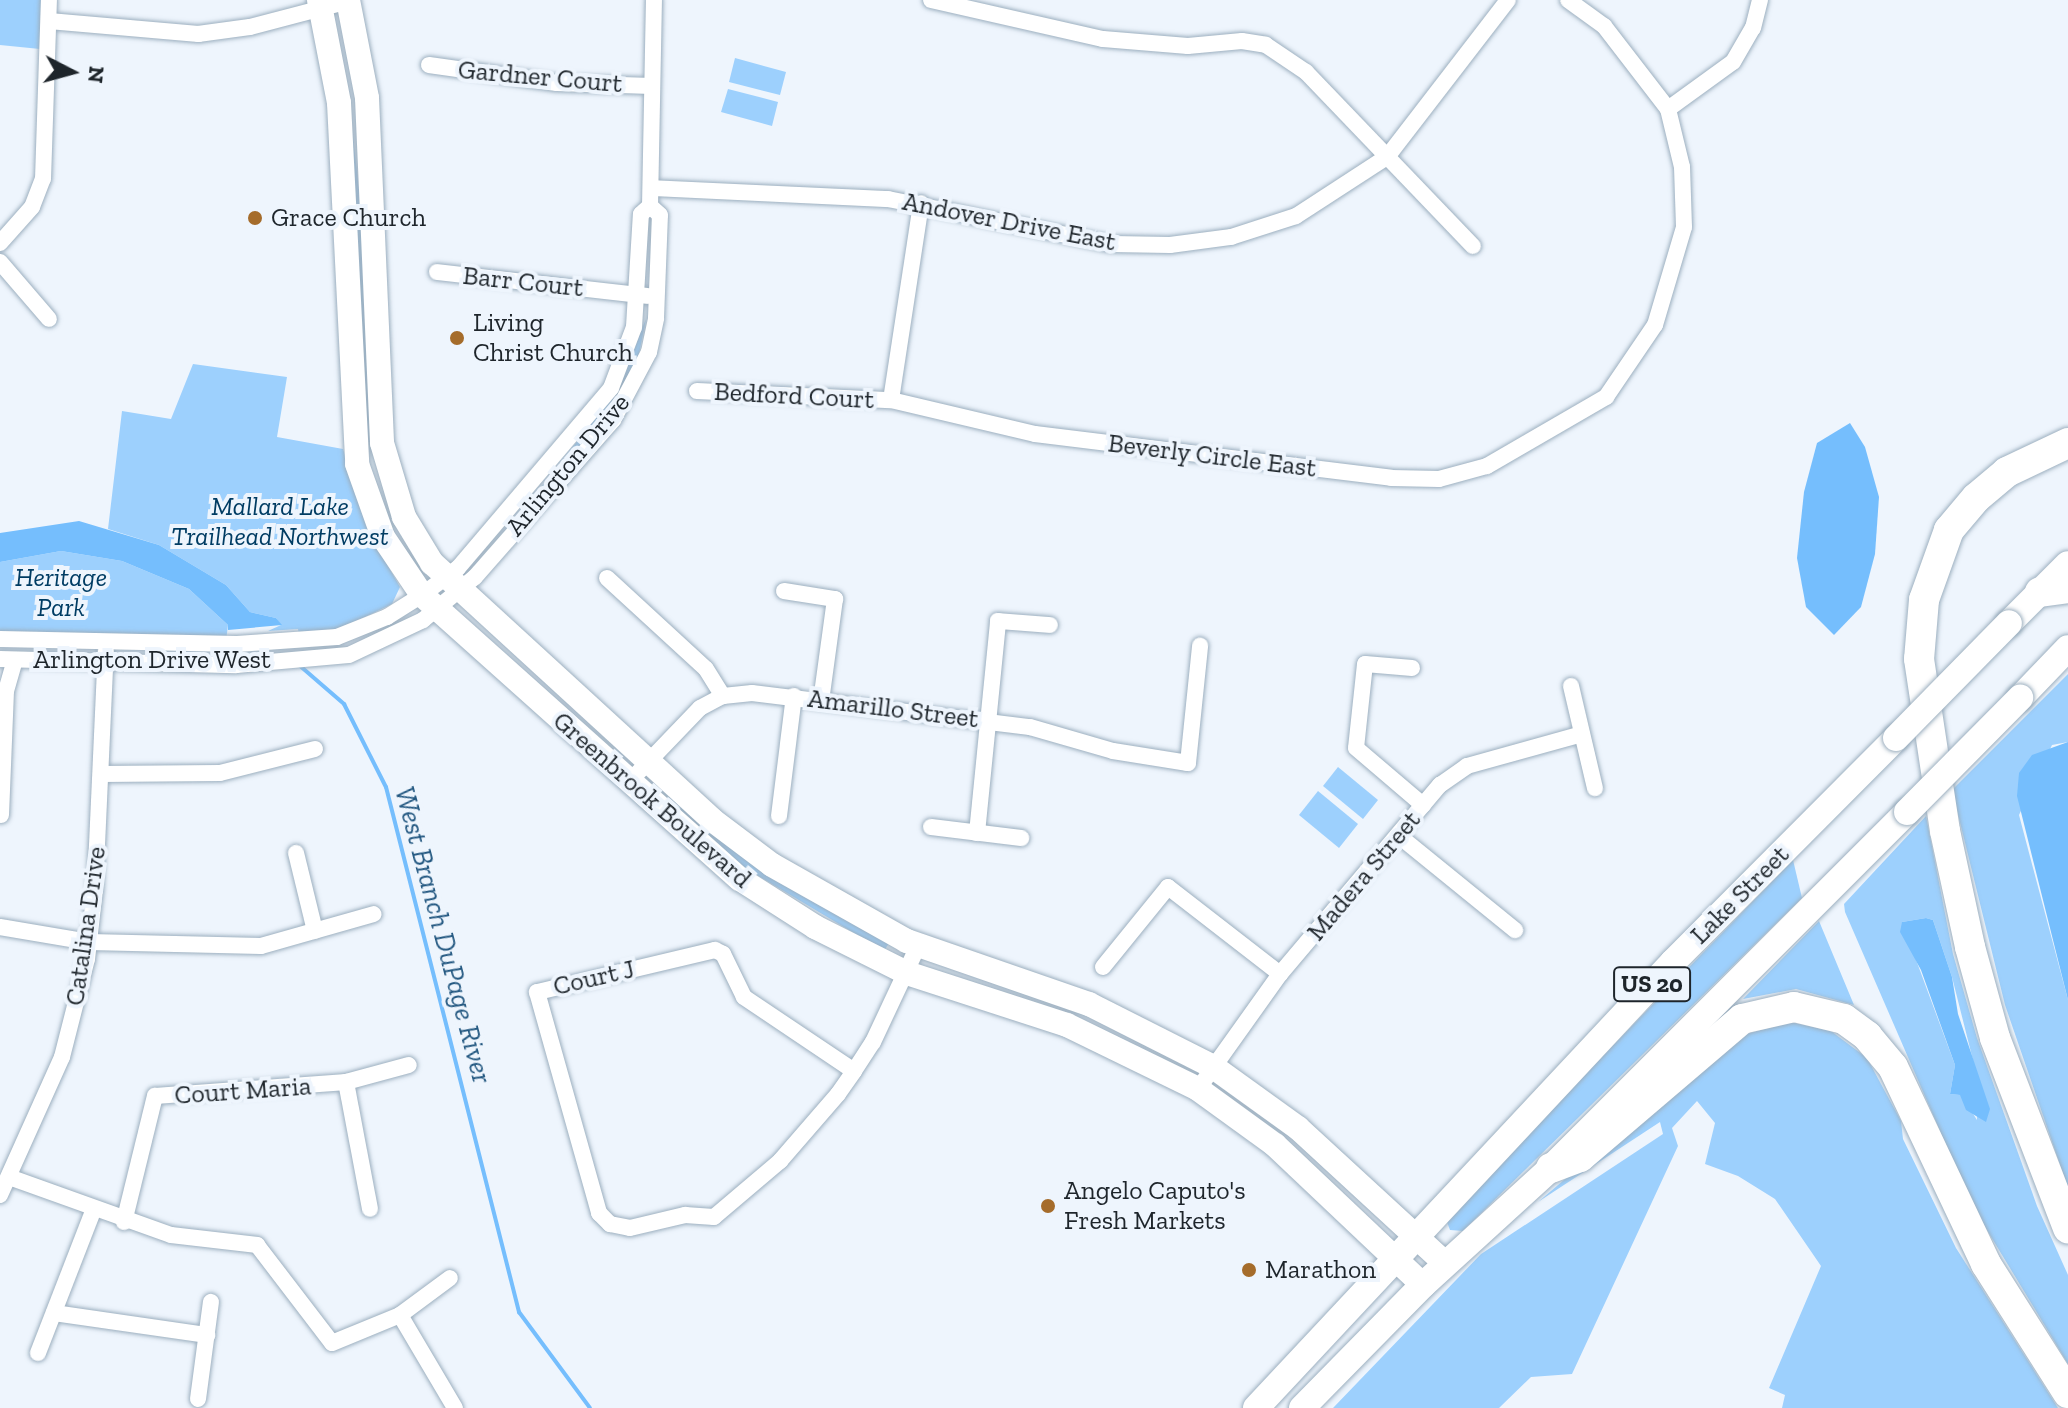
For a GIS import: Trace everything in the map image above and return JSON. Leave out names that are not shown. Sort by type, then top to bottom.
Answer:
[{"type":"highway","points":[[2068,443],[2007,472],[1976,498],[1949,530],[1924,600],[1919,659],[1945,831],[1970,947],[1995,1038],[2068,1228]]},
{"type":"highway","points":[[1551,1168],[1580,1157],[1742,1019],[1794,1007],[1844,1019],[1867,1036],[1893,1067],[1986,1264],[2068,1393]]},
{"type":"main road","name":"Greenbrook Boulevard","points":[[349,1],[367,98],[382,443],[404,517],[451,584],[646,761],[772,865],[859,918],[918,946],[1089,1004],[1212,1066],[1298,1128],[1446,1264]]},
{"type":"main road","name":"Greenbrook Boulevard","points":[[320,5],[339,103],[355,451],[383,537],[429,602],[628,783],[740,879],[815,927],[907,973],[1067,1025],[1198,1089],[1275,1145],[1423,1285]]},
{"type":"main road","name":"Lake Street","points":[[1256,1408],[1414,1235],[1896,738],[2009,623],[2054,590],[2068,564]]},
{"type":"main road","name":"US 20","points":[[1302,1408],[1423,1285],[1551,1168],[2068,648]]},
{"type":"street","points":[[0,243],[32,207],[43,179],[49,0]]},
{"type":"street","name":"Arlington Drive","points":[[451,584],[458,568],[611,388],[634,327],[641,214],[650,206],[654,0]]},
{"type":"street","points":[[931,0],[1103,39],[1188,46],[1242,41],[1266,45],[1306,72],[1473,246]]},
{"type":"street","name":"Andover Drive East","points":[[651,188],[921,203],[1092,241],[1209,241],[1296,216],[1387,157],[1508,0]]},
{"type":"street","points":[[1568,0],[1604,26],[1668,109],[1733,62],[1753,28],[1760,0]]},
{"type":"street","points":[[49,21],[198,34],[349,1]]},
{"type":"street","name":"Gardner Court","points":[[429,65],[557,83],[652,86]]},
{"type":"street","name":"Beverly Circle East","points":[[891,400],[1035,434],[1410,480],[1469,472],[1530,446],[1606,397],[1655,325],[1684,227],[1682,167],[1668,109]]},
{"type":"street","points":[[891,400],[921,203]]},
{"type":"street","name":"Arlington Drive","points":[[429,602],[451,584],[629,396],[649,352],[657,297],[660,215],[650,206]]},
{"type":"street","points":[[0,262],[49,319]]},
{"type":"street","name":"Barr Court","points":[[437,272],[657,297]]},
{"type":"street","name":"Bedford Court","points":[[697,391],[891,400]]},
{"type":"street","points":[[607,578],[706,669],[723,696],[682,722],[628,783]]},
{"type":"street","points":[[784,591],[835,599],[821,701]]},
{"type":"street","name":"Arlington Drive West","points":[[0,639],[237,644],[304,640],[359,630],[429,602]]},
{"type":"street","name":"Arlington Drive West","points":[[8,660],[255,663],[362,652],[429,602]]},
{"type":"street","points":[[977,833],[998,621],[1050,625]]},
{"type":"street","name":"Catalina Drive","points":[[0,1195],[62,1057],[89,942],[101,774],[106,642]]},
{"type":"street","name":"Amarillo Street","points":[[723,696],[794,696],[987,721],[1188,763],[1200,646]]},
{"type":"street","points":[[1,815],[8,660]]},
{"type":"street","points":[[1412,668],[1365,664],[1356,748],[1423,805]]},
{"type":"street","points":[[1571,686],[1595,788]]},
{"type":"street","points":[[779,816],[794,696]]},
{"type":"street","name":"Madera Street","points":[[1198,1089],[1280,974],[1423,805],[1467,766],[1582,734]]},
{"type":"street","points":[[101,774],[220,773],[315,749]]},
{"type":"street","points":[[931,827],[1021,838]]},
{"type":"street","points":[[1398,835],[1515,930]]},
{"type":"street","points":[[296,853],[315,931]]},
{"type":"street","points":[[1103,967],[1168,887],[1280,974]]},
{"type":"street","points":[[0,927],[89,942],[261,946],[374,914]]},
{"type":"street","points":[[854,1071],[907,973],[918,946]]},
{"type":"street","name":"Court J","points":[[715,950],[723,954],[744,997],[854,1071],[797,1144],[714,1217],[685,1215],[630,1228],[610,1224],[599,1213],[537,992],[715,950]]},
{"type":"street","name":"Court Maria","points":[[124,1222],[155,1096],[346,1082],[409,1065]]},
{"type":"street","points":[[346,1082],[370,1209]]},
{"type":"street","points":[[9,1177],[93,1211],[171,1235],[257,1245],[332,1343],[400,1315],[450,1278]]},
{"type":"street","points":[[38,1353],[93,1211]]},
{"type":"street","points":[[198,1399],[211,1302]]},
{"type":"street","points":[[54,1313],[207,1335]]},
{"type":"street","points":[[400,1315],[455,1408]]},
{"type":"green space","points":[[0,0],[41,0],[40,49],[0,45]]},
{"type":"green space","points":[[735,58],[786,72],[780,95],[729,82]]},
{"type":"green space","points":[[728,89],[778,102],[772,126],[721,112]]},
{"type":"green space","points":[[351,120],[362,216],[370,443],[363,402]]},
{"type":"green space","points":[[646,319],[637,364],[608,414],[520,514],[616,392]]},
{"type":"green space","name":"Mallard Lake Trailhead Northwest","points":[[193,364],[287,377],[277,437],[343,449],[372,538],[400,587],[392,604],[340,629],[299,634],[298,629],[268,631],[281,625],[276,618],[250,612],[226,585],[159,545],[108,529],[122,411],[171,419]]},
{"type":"green space","name":"Heritage Park","points":[[61,551],[122,561],[189,589],[228,625],[226,641],[0,632],[0,562]]},
{"type":"green space","points":[[2068,674],[2068,742],[2052,745],[2019,815],[2068,1000],[2068,1188],[2005,1005],[1952,790]]},
{"type":"green space","points":[[1338,767],[1378,800],[1363,819],[1323,786]]},
{"type":"green space","points":[[1318,791],[1358,824],[1339,848],[1299,815]]},
{"type":"green space","points":[[671,795],[797,893],[889,943],[884,951],[732,860],[664,802]]},
{"type":"green space","points":[[1926,816],[1953,954],[1977,1038],[2037,1206],[2068,1275],[2068,1364],[1973,1207],[1844,904]],"holes":[[[1926,918],[1933,920],[1952,977],[1976,1072],[1977,1120],[1961,1095],[1950,1094],[1955,1065],[1902,922]]]},
{"type":"green space","points":[[1793,860],[1802,898],[1463,1231],[1450,1230],[1447,1222],[1496,1166]]},
{"type":"green space","points":[[1819,921],[1854,1005],[1796,989],[1743,999]]},
{"type":"green space","points":[[1790,1022],[1831,1031],[1867,1058],[1901,1121],[1903,1139],[1956,1248],[2058,1408],[1782,1408],[1785,1395],[1769,1388],[1821,1266],[1775,1199],[1738,1176],[1705,1164],[1715,1123],[1697,1101],[1672,1128],[1678,1146],[1572,1374],[1531,1377],[1499,1408],[1333,1408],[1481,1254],[1663,1134],[1660,1122],[1538,1202],[1715,1052],[1739,1036]]},
{"type":"shaded area","points":[[1850,423],[1865,447],[1879,497],[1875,554],[1861,607],[1834,635],[1806,607],[1797,558],[1804,492],[1817,443]]},
{"type":"shaded area","points":[[79,521],[159,545],[226,585],[250,612],[276,618],[282,625],[228,630],[228,625],[189,589],[122,561],[61,551],[0,562],[0,533]]},
{"type":"shaded area","points":[[2068,742],[2068,1000],[2017,796],[2019,773],[2032,755]]},
{"type":"shaded area","points":[[1926,918],[1933,920],[1952,977],[1958,1014],[1990,1109],[1986,1122],[1966,1110],[1960,1095],[1950,1094],[1955,1065],[1921,970],[1900,932],[1902,922]]},
{"type":"waterway","name":"West Branch DuPage River","points":[[299,665],[344,704],[386,787],[519,1312],[590,1408]]},
{"type":"place","name":"Grace Church","points":[[255,218]]},
{"type":"place","name":"Living Christ Church","points":[[457,338]]},
{"type":"place","name":"Angelo Caputo's Fresh Markets","points":[[1048,1206]]},
{"type":"place","name":"Marathon","points":[[1249,1270]]}]
